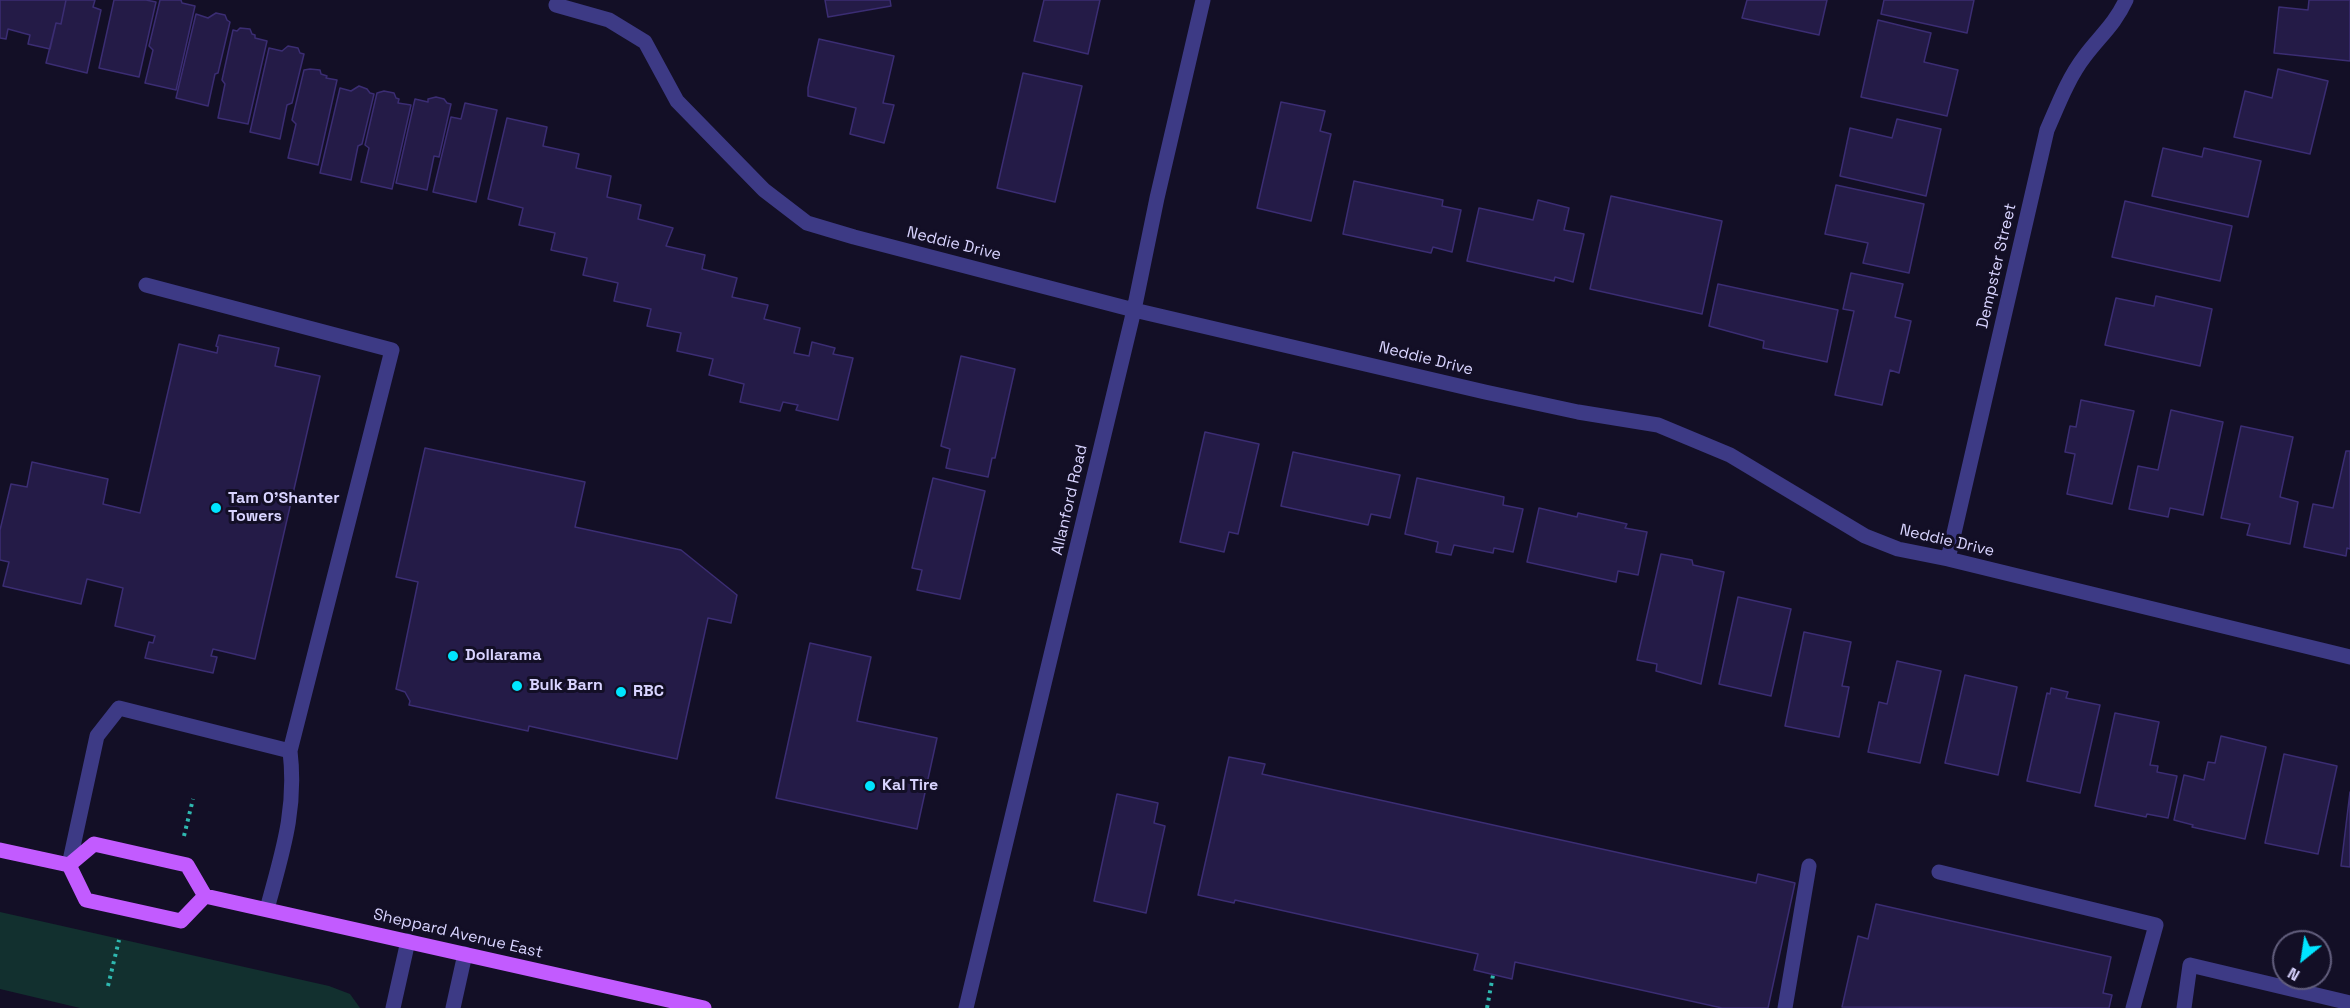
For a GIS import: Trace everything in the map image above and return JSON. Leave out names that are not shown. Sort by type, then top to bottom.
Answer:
[{"type":"main road","points":[[94,844],[187,865],[205,896],[181,921],[86,900],[69,865],[94,844]]},
{"type":"main road","points":[[0,850],[69,865]]},
{"type":"main road","name":"Sheppard Avenue East","points":[[205,896],[704,1008]]},
{"type":"street","name":"Allanford Road","points":[[966,1008],[1134,310],[1157,198],[1203,0]]},
{"type":"street","name":"Dempster Street","points":[[1948,559],[2047,130],[2064,92],[2085,56],[2106,33],[2126,0]]},
{"type":"street","name":"Neddie Drive","points":[[556,5],[609,20],[645,42],[677,101],[764,190],[807,223],[1134,310],[1485,392],[1578,412],[1658,425],[1730,456],[1864,536],[1898,549],[1948,559],[2350,657]]},
{"type":"street","points":[[146,285],[392,350],[290,751],[293,780],[290,821],[267,909]]},
{"type":"street","points":[[69,865],[97,736],[119,708],[290,751]]},
{"type":"street","points":[[1785,1008],[1809,866]]},
{"type":"street","points":[[1939,872],[2156,926],[2133,1008]]},
{"type":"street","points":[[393,1008],[408,942]]},
{"type":"street","points":[[453,1008],[465,954]]},
{"type":"street","points":[[2184,1008],[2190,965],[2350,1003]]},
{"type":"path","points":[[183,842],[193,799]]},
{"type":"path","points":[[108,986],[119,940]]},
{"type":"path","points":[[1487,1008],[1493,975]]},
{"type":"green space","points":[[0,912],[329,986],[350,994],[360,1008],[80,1008],[0,989]]},
{"type":"building","points":[[0,0],[66,0],[61,24],[56,23],[50,49],[28,44],[30,35],[8,29],[6,39],[0,38]]},
{"type":"building","points":[[66,0],[95,0],[93,7],[101,10],[87,73],[46,63],[56,23],[61,24]]},
{"type":"building","points":[[114,0],[156,2],[139,77],[99,68]]},
{"type":"building","points":[[160,0],[181,0],[182,3],[195,6],[176,90],[145,83],[153,50],[149,46]]},
{"type":"building","points":[[825,0],[890,0],[891,6],[828,17]]},
{"type":"building","points":[[1044,0],[1100,0],[1088,54],[1034,41]]},
{"type":"building","points":[[1747,0],[1827,0],[1819,35],[1742,18]]},
{"type":"building","points":[[1884,0],[1974,0],[1967,33],[1881,14]]},
{"type":"building","points":[[2309,0],[2350,0],[2350,61],[2274,53],[2279,7],[2308,10]]},
{"type":"building","points":[[216,13],[225,15],[230,22],[208,106],[176,98],[196,14],[208,18]]},
{"type":"building","points":[[1878,20],[1931,33],[1924,62],[1958,70],[1947,116],[1861,97]]},
{"type":"building","points":[[240,28],[250,29],[255,38],[267,41],[248,124],[218,118],[225,84],[222,80],[233,30],[237,31]]},
{"type":"building","points":[[819,39],[894,56],[883,103],[894,105],[884,143],[850,134],[856,108],[808,96]]},
{"type":"building","points":[[288,46],[298,48],[300,53],[304,54],[292,103],[287,105],[280,139],[250,132],[269,48],[282,51]]},
{"type":"building","points":[[2278,69],[2328,81],[2310,154],[2234,137],[2245,91],[2272,98]]},
{"type":"building","points":[[304,70],[320,70],[321,74],[327,76],[326,78],[337,80],[318,165],[288,158],[296,124],[292,120]]},
{"type":"building","points":[[1023,73],[1082,86],[1055,202],[997,188]]},
{"type":"building","points":[[359,86],[374,94],[362,144],[358,146],[351,180],[320,173],[340,88],[351,91]]},
{"type":"building","points":[[384,91],[394,93],[399,99],[398,103],[411,105],[392,189],[361,182],[369,148],[365,145],[377,93]]},
{"type":"building","points":[[436,97],[451,104],[439,157],[434,156],[427,190],[396,183],[415,99],[428,102],[428,99]]},
{"type":"building","points":[[1281,102],[1325,111],[1320,131],[1331,134],[1311,221],[1257,208]]},
{"type":"building","points":[[465,103],[497,110],[476,202],[433,192],[451,117],[461,119]]},
{"type":"building","points":[[507,118],[547,127],[543,146],[579,154],[576,168],[611,176],[607,197],[641,205],[638,219],[673,228],[666,246],[705,255],[702,269],[737,278],[732,297],[768,305],[764,319],[800,328],[794,353],[809,356],[812,342],[835,348],[833,354],[853,358],[838,420],[796,410],[798,405],[783,402],[780,411],[740,402],[744,384],[709,375],[713,359],[677,351],[681,333],[647,326],[651,309],[614,301],[618,283],[583,275],[587,258],[551,250],[555,233],[519,225],[523,208],[488,199]]},
{"type":"building","points":[[1897,119],[1941,129],[1926,196],[1840,176],[1850,128],[1892,138]]},
{"type":"building","points":[[2163,148],[2202,157],[2204,148],[2261,161],[2248,217],[2152,196]]},
{"type":"building","points":[[1354,181],[1443,200],[1442,206],[1461,210],[1452,252],[1433,247],[1431,253],[1343,234]]},
{"type":"building","points":[[1836,185],[1924,204],[1909,273],[1863,263],[1868,243],[1825,234]]},
{"type":"building","points":[[1611,196],[1722,221],[1702,314],[1590,289]]},
{"type":"building","points":[[1538,200],[1569,208],[1564,230],[1584,234],[1573,282],[1555,277],[1554,281],[1467,261],[1479,208],[1533,220]]},
{"type":"building","points":[[2125,201],[2232,226],[2220,281],[2112,257]]},
{"type":"building","points":[[1851,273],[1903,284],[1895,317],[1911,321],[1899,373],[1890,370],[1882,405],[1835,395],[1854,311],[1843,309]]},
{"type":"building","points":[[1718,284],[1838,310],[1827,362],[1763,348],[1764,341],[1709,326]]},
{"type":"building","points":[[2156,296],[2212,309],[2200,366],[2105,345],[2116,298],[2154,306]]},
{"type":"building","name":"Tam O'Shanter Towers","points":[[219,335],[279,348],[275,366],[320,376],[255,659],[213,649],[211,656],[217,657],[213,673],[145,658],[149,642],[153,643],[155,636],[115,626],[123,588],[87,579],[81,604],[3,586],[9,562],[0,560],[0,530],[11,484],[27,487],[32,462],[108,479],[103,504],[140,513],[179,344],[217,353]]},
{"type":"building","points":[[961,356],[1015,369],[995,458],[992,458],[988,477],[946,468],[950,449],[941,446]]},
{"type":"building","points":[[2081,400],[2134,411],[2112,504],[2067,494],[2075,454],[2065,452],[2070,426],[2076,427]]},
{"type":"building","points":[[2171,410],[2223,422],[2203,515],[2170,508],[2168,517],[2129,509],[2138,466],[2158,470]]},
{"type":"building","points":[[2241,426],[2293,437],[2280,497],[2298,502],[2290,544],[2247,535],[2250,524],[2221,518]]},
{"type":"building","points":[[1205,432],[1259,444],[1238,534],[1229,532],[1224,552],[1180,542]]},
{"type":"building","points":[[425,448],[585,482],[575,527],[681,550],[737,595],[731,623],[708,618],[677,759],[529,726],[528,731],[409,705],[410,701],[405,692],[396,689],[418,582],[396,577]]},
{"type":"building","points":[[2346,451],[2350,451],[2350,549],[2347,548],[2346,556],[2304,547],[2313,504],[2333,508]]},
{"type":"building","points":[[1293,452],[1400,475],[1390,518],[1371,514],[1368,525],[1281,506]]},
{"type":"building","points":[[933,478],[985,491],[960,599],[917,590],[922,570],[912,568]]},
{"type":"building","points":[[1417,478],[1504,497],[1503,505],[1523,509],[1513,552],[1494,548],[1493,553],[1454,545],[1451,555],[1436,552],[1438,542],[1405,534]]},
{"type":"building","points":[[1539,508],[1577,517],[1578,513],[1627,524],[1625,528],[1647,532],[1638,575],[1618,571],[1616,582],[1527,562]]},
{"type":"building","points":[[1661,554],[1692,560],[1693,565],[1724,572],[1701,684],[1656,671],[1657,664],[1637,660]]},
{"type":"building","points":[[1738,597],[1791,609],[1771,696],[1719,684]]},
{"type":"building","points":[[1804,632],[1851,642],[1842,686],[1849,687],[1839,737],[1785,726]]},
{"type":"building","points":[[810,643],[871,657],[857,721],[937,738],[917,829],[776,798]]},
{"type":"building","points":[[1897,661],[1941,671],[1920,763],[1868,752],[1879,702],[1887,704]]},
{"type":"building","points":[[1965,675],[2017,687],[1998,775],[1945,763]]},
{"type":"building","points":[[2051,688],[2068,692],[2066,698],[2100,705],[2080,793],[2027,781],[2047,693],[2050,694]]},
{"type":"building","points":[[2115,713],[2159,722],[2150,765],[2158,766],[2157,772],[2177,776],[2168,818],[2147,814],[2146,817],[2095,806]]},
{"type":"building","points":[[2221,736],[2266,747],[2245,839],[2192,827],[2193,825],[2174,820],[2184,775],[2204,780],[2208,762],[2215,763]]},
{"type":"building","points":[[2284,754],[2337,766],[2318,854],[2265,843]]},
{"type":"building","points":[[1229,757],[1265,764],[1262,774],[1756,883],[1758,874],[1795,883],[1768,1008],[1722,1008],[1515,962],[1512,979],[1474,970],[1478,954],[1235,900],[1234,903],[1198,895]]},
{"type":"building","points":[[2350,792],[2350,867],[2341,866]]},
{"type":"building","points":[[1117,794],[1158,803],[1154,823],[1165,826],[1146,913],[1094,901]]},
{"type":"building","points":[[1876,904],[2111,957],[2103,993],[2112,995],[2109,1008],[1842,1007],[1858,936],[1868,939]]},
{"type":"place","name":"Tam O'Shanter Towers","points":[[216,508]]},
{"type":"place","name":"Dollarama","points":[[453,656]]},
{"type":"place","name":"Bulk Barn","points":[[517,686]]},
{"type":"place","name":"RBC","points":[[621,692]]},
{"type":"place","name":"Kal Tire","points":[[870,786]]}]
